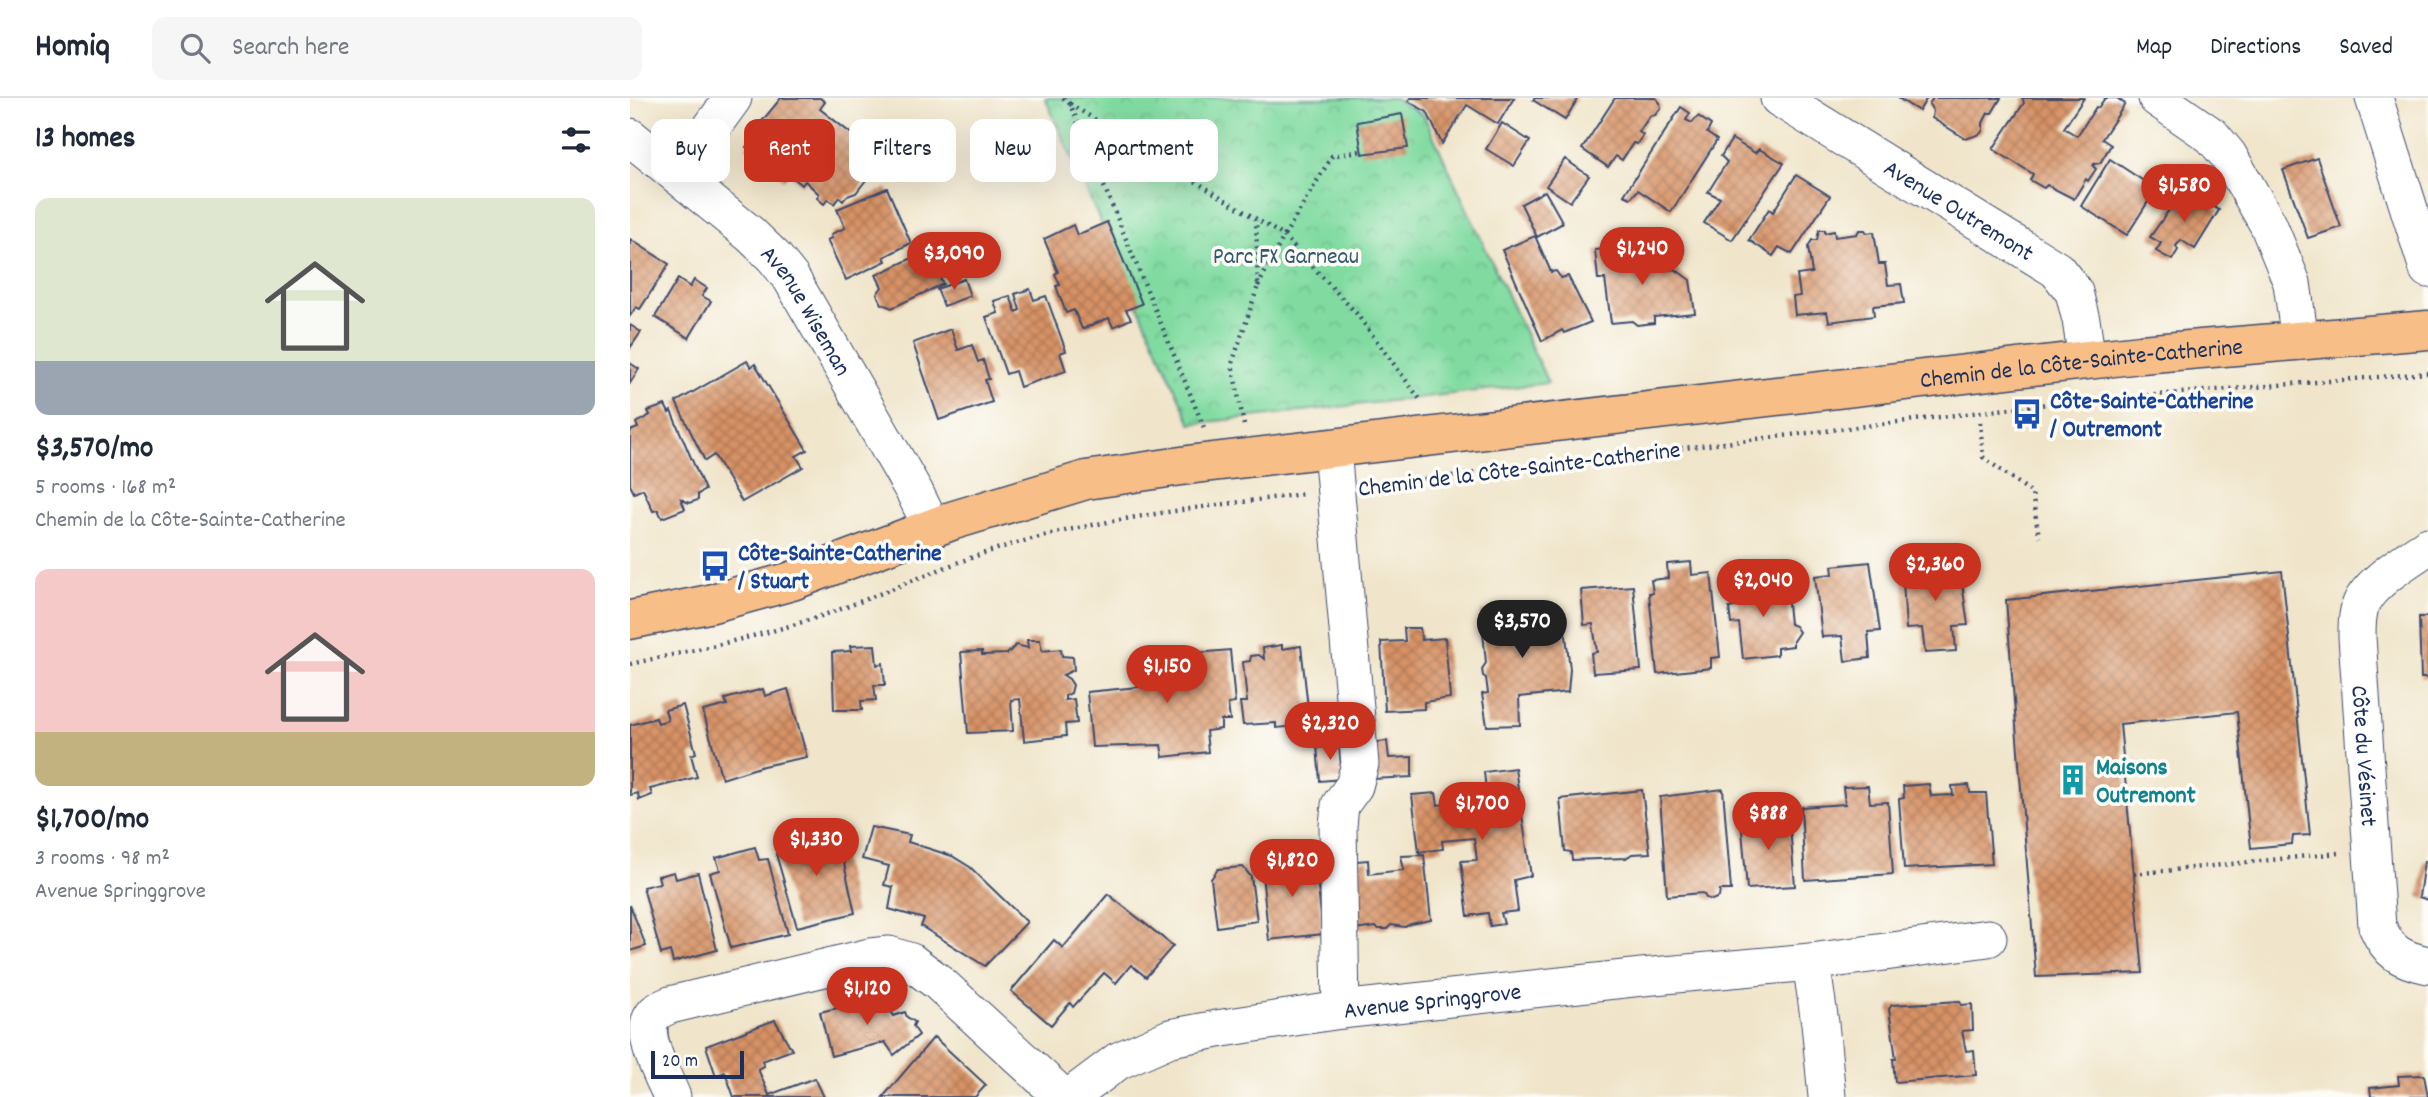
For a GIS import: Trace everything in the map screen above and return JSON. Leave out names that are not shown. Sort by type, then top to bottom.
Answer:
[{"type":"main road","name":"Chemin de la Côte-Sainte-Catherine","points":[[630,620],[709,604],[792,580],[932,528],[1086,480],[1195,464],[2087,360],[2428,330]]},
{"type":"street","points":[[718,119],[733,98]]},
{"type":"street","name":"Avenue Outremont","points":[[1779,98],[2057,270],[2074,292],[2087,360]]},
{"type":"street","points":[[2157,98],[2213,136],[2235,167],[2268,224],[2292,283],[2300,341]]},
{"type":"street","points":[[2374,98],[2428,269]]},
{"type":"street","name":"Avenue Wiseman","points":[[630,137],[651,154]]},
{"type":"street","name":"Avenue Wiseman","points":[[686,182],[750,234],[791,278],[904,474],[932,528]]},
{"type":"street","points":[[1332,449],[1360,764],[1354,786],[1340,805],[1338,826],[1341,1010]]},
{"type":"street","name":"Côte du Vésinet","points":[[2428,546],[2373,588],[2361,602],[2357,637],[2377,926],[2384,943],[2404,960],[2428,965]]},
{"type":"street","name":"Avenue Springgrove","points":[[1070,1097],[1118,1061],[1170,1038],[1223,1028],[1341,1010],[1642,977],[1811,962],[1988,938]]},
{"type":"street","points":[[672,1097],[649,1040],[648,1027],[654,1014],[670,1005],[870,957],[889,955],[911,962],[938,982],[1063,1097]]},
{"type":"street","points":[[1811,962],[1827,1097]]},
{"type":"path","points":[[1063,98],[1284,236],[1356,313],[1422,403]]},
{"type":"path","points":[[1070,104],[1206,430]]},
{"type":"path","points":[[1244,425],[1233,363],[1258,286],[1284,236],[1332,156],[1361,151]]},
{"type":"path","points":[[1256,219],[1258,286]]},
{"type":"path","name":"Chemin de la Côte-Sainte-Catherine","points":[[630,664],[734,641],[820,616],[949,565],[1007,546],[1105,522],[1336,490],[2056,403],[2428,373]]},
{"type":"path","points":[[1980,422],[1983,457],[2032,493],[2039,537]]},
{"type":"path","points":[[2134,874],[2350,852]]},
{"type":"green space","name":"Parc FX Garneau","points":[[1045,98],[1395,98],[1424,116],[1548,383],[1191,424],[1083,182],[1218,182],[1218,119],[1070,119],[1070,154]]},
{"type":"building","points":[[781,98],[820,98],[825,102],[820,109],[833,119],[764,119]]},
{"type":"building","points":[[1410,98],[1514,98],[1498,124],[1467,105],[1442,144],[1427,112],[1408,101]]},
{"type":"building","points":[[1578,98],[1565,120],[1533,100]]},
{"type":"building","points":[[1615,98],[1656,98],[1661,108],[1655,115],[1650,116],[1639,132],[1643,135],[1637,144],[1633,143],[1622,160],[1616,156],[1608,167],[1582,149]]},
{"type":"building","points":[[1898,98],[1927,98],[1919,111]]},
{"type":"building","points":[[1933,98],[2001,98],[1992,113],[1988,113],[1980,134],[1966,139],[1932,118],[1933,111],[1929,104]]},
{"type":"building","points":[[2022,98],[2084,98],[2064,128],[2077,136],[2105,98],[2117,98],[2125,104],[2102,139],[2111,145],[2100,163],[2094,164],[2096,169],[2088,181],[2086,179],[2074,199],[2047,185],[2044,188],[2030,180],[2033,174],[1993,149],[2024,103]]},
{"type":"building","points":[[1681,107],[1690,113],[1686,120],[1692,123],[1698,116],[1711,125],[1707,133],[1717,140],[1671,212],[1638,190],[1631,198],[1624,195]]},
{"type":"building","points":[[1402,114],[1408,148],[1362,154],[1357,122]]},
{"type":"building","points":[[835,121],[849,132],[849,182],[864,182],[856,193],[847,196],[843,201],[839,197],[834,204],[828,199],[824,204],[817,198],[819,194],[806,182],[835,182]]},
{"type":"building","points":[[1502,123],[1530,141],[1514,166],[1486,149]]},
{"type":"building","points":[[1732,139],[1755,153],[1759,149],[1784,163],[1732,240],[1704,223],[1720,198],[1708,192],[1727,162],[1721,156]]},
{"type":"building","points":[[2317,158],[2341,227],[2308,238],[2283,170]]},
{"type":"building","points":[[1565,159],[1589,176],[1570,202],[1546,186]]},
{"type":"building","points":[[2110,159],[2156,189],[2127,235],[2081,206]]},
{"type":"building","points":[[1796,175],[1830,196],[1792,254],[1779,247],[1773,256],[1749,240],[1769,209],[1773,212]]},
{"type":"building","points":[[887,188],[911,243],[884,257],[886,261],[846,280],[827,240],[832,238],[831,234],[845,228],[837,209]]},
{"type":"building","points":[[2184,189],[2219,210],[2195,249],[2181,240],[2172,260],[2156,251],[2161,243],[2150,237]]},
{"type":"building","points":[[1545,191],[1563,223],[1537,237],[1521,204]]},
{"type":"building","points":[[1107,222],[1142,304],[1126,310],[1131,319],[1113,327],[1109,318],[1082,329],[1074,310],[1066,313],[1056,286],[1060,285],[1055,274],[1058,272],[1044,239],[1073,225],[1077,235]]},
{"type":"building","points":[[1819,230],[1825,230],[1825,233],[1834,231],[1835,237],[1857,234],[1859,230],[1874,232],[1879,264],[1885,264],[1888,285],[1901,284],[1904,303],[1873,306],[1874,316],[1829,322],[1827,312],[1795,315],[1793,297],[1800,296],[1797,275],[1812,273],[1808,247],[1812,240],[1817,240]]},
{"type":"building","points":[[1535,236],[1551,272],[1556,271],[1561,278],[1568,276],[1591,322],[1564,333],[1562,330],[1542,341],[1502,250]]},
{"type":"building","points":[[630,239],[669,264],[640,309],[636,307],[630,316]]},
{"type":"building","points":[[1632,246],[1651,257],[1653,268],[1667,266],[1668,270],[1675,269],[1690,280],[1695,313],[1654,317],[1654,323],[1611,323],[1605,279],[1598,279],[1595,250]]},
{"type":"building","points":[[927,251],[933,263],[939,259],[945,269],[938,274],[943,284],[892,308],[882,304],[877,294],[882,287],[876,275]]},
{"type":"building","points":[[678,279],[690,287],[694,280],[707,288],[702,296],[711,301],[689,338],[655,317]]},
{"type":"building","points":[[964,279],[970,296],[944,306],[937,289]]},
{"type":"building","points":[[1030,289],[1034,300],[1046,296],[1066,351],[1060,353],[1066,371],[1020,387],[1015,371],[1006,374],[986,317],[998,313],[994,301],[1010,296],[1016,312],[1020,310],[1015,294]]},
{"type":"building","points":[[630,325],[641,332],[630,348]]},
{"type":"building","points":[[951,329],[958,350],[972,345],[978,362],[983,360],[989,379],[985,380],[992,402],[939,420],[913,343]]},
{"type":"building","points":[[747,361],[751,367],[755,364],[807,450],[796,456],[803,467],[742,502],[714,455],[705,461],[676,402]]},
{"type":"building","points":[[630,363],[639,369],[630,383]]},
{"type":"building","points":[[665,405],[669,413],[671,411],[705,490],[698,494],[698,500],[689,503],[681,499],[685,509],[662,518],[658,510],[653,511],[643,489],[634,493],[630,485],[630,431],[638,428],[636,423],[650,415],[648,411]]},
{"type":"building","points":[[1691,562],[1692,575],[1711,573],[1720,657],[1711,658],[1711,668],[1657,674],[1649,593],[1653,593],[1651,580],[1668,578],[1667,564]]},
{"type":"building","points":[[1870,562],[1880,631],[1868,632],[1870,658],[1845,661],[1842,636],[1822,637],[1815,576],[1833,574],[1832,566]]},
{"type":"building","points":[[1959,562],[1968,625],[1954,626],[1956,651],[1925,653],[1922,628],[1906,629],[1902,565]]},
{"type":"building","name":"Maisons Outremont","points":[[2282,571],[2310,835],[2293,836],[2292,844],[2251,848],[2237,712],[2120,724],[2143,973],[2036,977],[2006,600]]},
{"type":"building","points":[[1750,577],[1758,585],[1786,583],[1790,624],[1799,632],[1793,646],[1777,648],[1777,655],[1743,659],[1739,623],[1731,624],[1729,608],[1739,606],[1737,586],[1743,578]]},
{"type":"building","points":[[1633,586],[1641,670],[1593,673],[1591,653],[1597,652],[1593,624],[1584,625],[1581,590]]},
{"type":"building","points":[[1557,606],[1566,636],[1570,669],[1568,692],[1519,697],[1520,725],[1487,726],[1482,694],[1488,693],[1482,669],[1486,663],[1481,612]]},
{"type":"building","points":[[2419,617],[2428,617],[2428,678],[2421,678]]},
{"type":"building","points":[[1404,628],[1420,628],[1422,640],[1445,638],[1450,698],[1424,702],[1424,709],[1385,711],[1381,642],[1405,641]]},
{"type":"building","points":[[1027,640],[1040,640],[1042,651],[1061,649],[1062,656],[1073,657],[1074,670],[1063,675],[1073,685],[1065,700],[1074,699],[1077,723],[1065,724],[1066,736],[1024,741],[1020,699],[1011,700],[1013,731],[968,733],[961,652],[1007,654],[1016,645],[1028,648]]},
{"type":"building","points":[[875,645],[877,665],[883,663],[885,685],[874,685],[876,700],[861,701],[862,710],[834,710],[832,652],[851,651],[850,646]]},
{"type":"building","points":[[1282,645],[1282,649],[1301,646],[1310,725],[1276,728],[1276,723],[1243,725],[1240,702],[1247,702],[1243,662],[1250,661],[1251,656],[1259,655],[1264,659],[1263,648]]},
{"type":"building","points":[[1230,650],[1235,703],[1228,704],[1230,720],[1221,720],[1221,729],[1206,731],[1208,752],[1163,757],[1161,745],[1092,747],[1087,692],[1138,687],[1138,682],[1153,681],[1151,657]]},
{"type":"building","points":[[763,689],[765,696],[788,689],[807,757],[763,766],[722,779],[703,711],[727,705],[725,699]]},
{"type":"building","points":[[683,705],[696,753],[691,755],[697,777],[650,789],[652,795],[639,800],[638,793],[630,795],[630,725],[656,718],[658,723],[668,720],[665,710]]},
{"type":"building","points":[[1387,741],[1389,758],[1412,757],[1412,777],[1372,779],[1369,743]]},
{"type":"building","points":[[1339,744],[1342,779],[1320,781],[1317,746]]},
{"type":"building","points":[[1515,768],[1531,876],[1514,880],[1518,911],[1501,913],[1504,924],[1490,926],[1488,913],[1468,916],[1461,861],[1477,860],[1474,838],[1442,841],[1443,849],[1419,852],[1412,795],[1436,793],[1438,805],[1487,799],[1484,772]]},
{"type":"building","points":[[1929,784],[1931,796],[1953,795],[1952,786],[1969,785],[1970,793],[1986,793],[1992,864],[1904,869],[1899,799],[1904,798],[1903,786]]},
{"type":"building","points":[[1868,786],[1870,803],[1888,802],[1893,874],[1805,880],[1801,807],[1845,804],[1843,787]]},
{"type":"building","points":[[1723,789],[1731,890],[1720,890],[1719,897],[1712,900],[1706,898],[1703,893],[1667,896],[1660,797]]},
{"type":"building","points":[[1642,790],[1650,853],[1632,854],[1626,858],[1572,860],[1571,852],[1565,851],[1560,799]]},
{"type":"building","points":[[1789,815],[1795,886],[1747,889],[1741,818]]},
{"type":"building","points":[[831,827],[837,832],[855,913],[797,927],[776,854],[795,848],[793,839]]},
{"type":"building","points":[[871,827],[910,835],[908,842],[952,856],[970,867],[1027,922],[985,966],[921,926],[924,919],[889,909],[893,887],[884,885],[889,866],[862,859]]},
{"type":"building","points":[[755,847],[759,860],[768,859],[788,934],[731,948],[710,873],[720,870],[716,858]]},
{"type":"building","points":[[1304,853],[1308,871],[1316,869],[1323,934],[1269,940],[1262,875],[1273,874],[1270,857]]},
{"type":"building","points":[[1424,855],[1431,920],[1405,927],[1391,925],[1387,929],[1375,927],[1354,930],[1345,862],[1368,860],[1369,874],[1404,870],[1401,856]]},
{"type":"building","points":[[2424,861],[2428,862],[2428,900],[2419,897]]},
{"type":"building","points":[[1243,867],[1251,877],[1257,921],[1217,927],[1211,879],[1218,869]]},
{"type":"building","points":[[674,872],[676,879],[698,873],[717,950],[673,962],[670,951],[661,954],[643,887],[660,883],[658,876]]},
{"type":"building","points":[[1108,894],[1173,946],[1146,977],[1131,965],[1116,983],[1104,973],[1073,1007],[1070,1003],[1051,1025],[1011,991],[1054,940],[1063,948]]},
{"type":"building","points":[[630,905],[646,946],[630,951]]},
{"type":"building","points":[[879,993],[894,1016],[905,1012],[907,1017],[915,1022],[913,1026],[919,1035],[894,1055],[885,1042],[831,1056],[820,1012],[867,1001]]},
{"type":"building","points":[[1960,1001],[1961,1005],[1972,1004],[1973,1030],[1962,1031],[1966,1051],[1974,1050],[1976,1075],[1895,1082],[1893,1059],[1896,1059],[1889,1009],[1892,1005]]},
{"type":"building","points":[[775,1020],[792,1050],[762,1061],[764,1066],[758,1069],[769,1095],[815,1078],[824,1097],[734,1097],[725,1072],[716,1076],[706,1046]]},
{"type":"building","points":[[934,1037],[986,1085],[975,1097],[883,1097]]},
{"type":"building","points":[[2424,1075],[2428,1097],[2371,1097],[2370,1088],[2399,1085],[2398,1076]]},
{"type":"place","name":"Côte-Sainte-Catherine / Outremont","points":[[2027,414]]},
{"type":"place","name":"Côte-Sainte-Catherine / Stuart","points":[[715,566]]},
{"type":"place","name":"Maisons Outremont","points":[[2073,780]]}]
